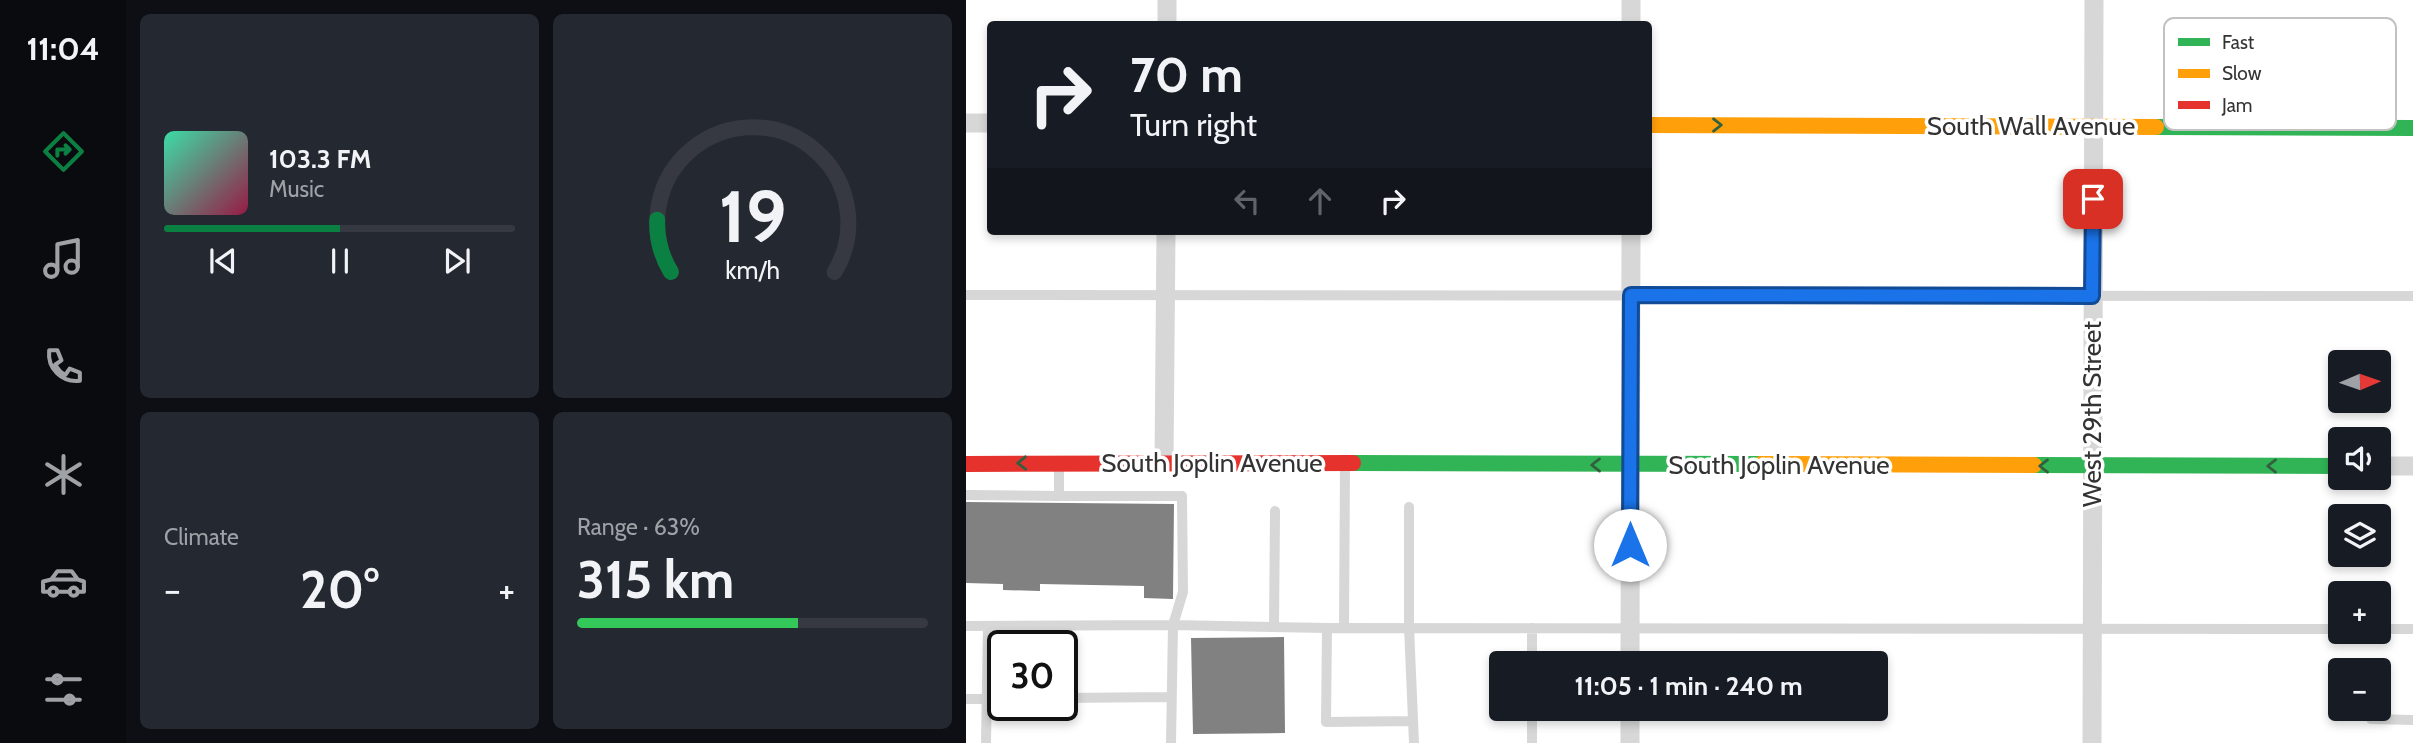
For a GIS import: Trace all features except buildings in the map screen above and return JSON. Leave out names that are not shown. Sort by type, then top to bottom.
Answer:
[{"type":"street","points":[[1167,0],[1167,21]]},
{"type":"street","points":[[1632,0],[1632,21]]},
{"type":"street","name":"West 29th Street","points":[[2092,743],[2094,0]]},
{"type":"street","points":[[966,123],[987,123]]},
{"type":"street","name":"South Wall Avenue","points":[[1652,125],[2164,127]]},
{"type":"street","points":[[1164,462],[1166,235]]},
{"type":"street","points":[[1630,651],[1631,235]]},
{"type":"street","name":"South Joplin Avenue","points":[[966,464],[1164,462],[2328,466]]},
{"type":"street","points":[[2391,466],[2413,466]]},
{"type":"street","points":[[1630,721],[1630,743]]},
{"type":"lane","points":[[966,295],[2413,296]]},
{"type":"lane","points":[[1059,463],[1059,496]]},
{"type":"lane","points":[[1344,628],[1345,463]]},
{"type":"lane","points":[[966,495],[1182,496],[1183,592],[1173,625],[1171,743]]},
{"type":"lane","points":[[1409,507],[1409,628],[1414,743]]},
{"type":"lane","points":[[1274,627],[1275,511]]},
{"type":"lane","points":[[966,626],[2328,629]]},
{"type":"lane","points":[[988,626],[988,630]]},
{"type":"lane","points":[[1327,628],[1326,722],[1413,721]]},
{"type":"lane","points":[[1532,628],[1532,651]]},
{"type":"lane","points":[[2391,629],[2413,629]]},
{"type":"lane","points":[[1078,698],[1170,697]]},
{"type":"lane","points":[[966,699],[987,699],[986,743]]},
{"type":"lane","points":[[2391,719],[2413,720]]},
{"type":"lane","points":[[1532,721],[1532,743]]},
{"type":"traffic: fast","points":[[2156,127],[2164,127]]},
{"type":"traffic: fast","points":[[2396,128],[2413,128]]},
{"type":"traffic: fast","points":[[1353,463],[1761,464]]},
{"type":"traffic: fast","points":[[2034,465],[2328,466]]},
{"type":"traffic: slow","points":[[1652,125],[2156,127]]},
{"type":"traffic: slow","points":[[1761,464],[2034,465]]},
{"type":"traffic: jam","points":[[966,464],[1353,463]]},
{"type":"route","points":[[1630,545],[1631,295],[2092,296],[2093,199]]}]
